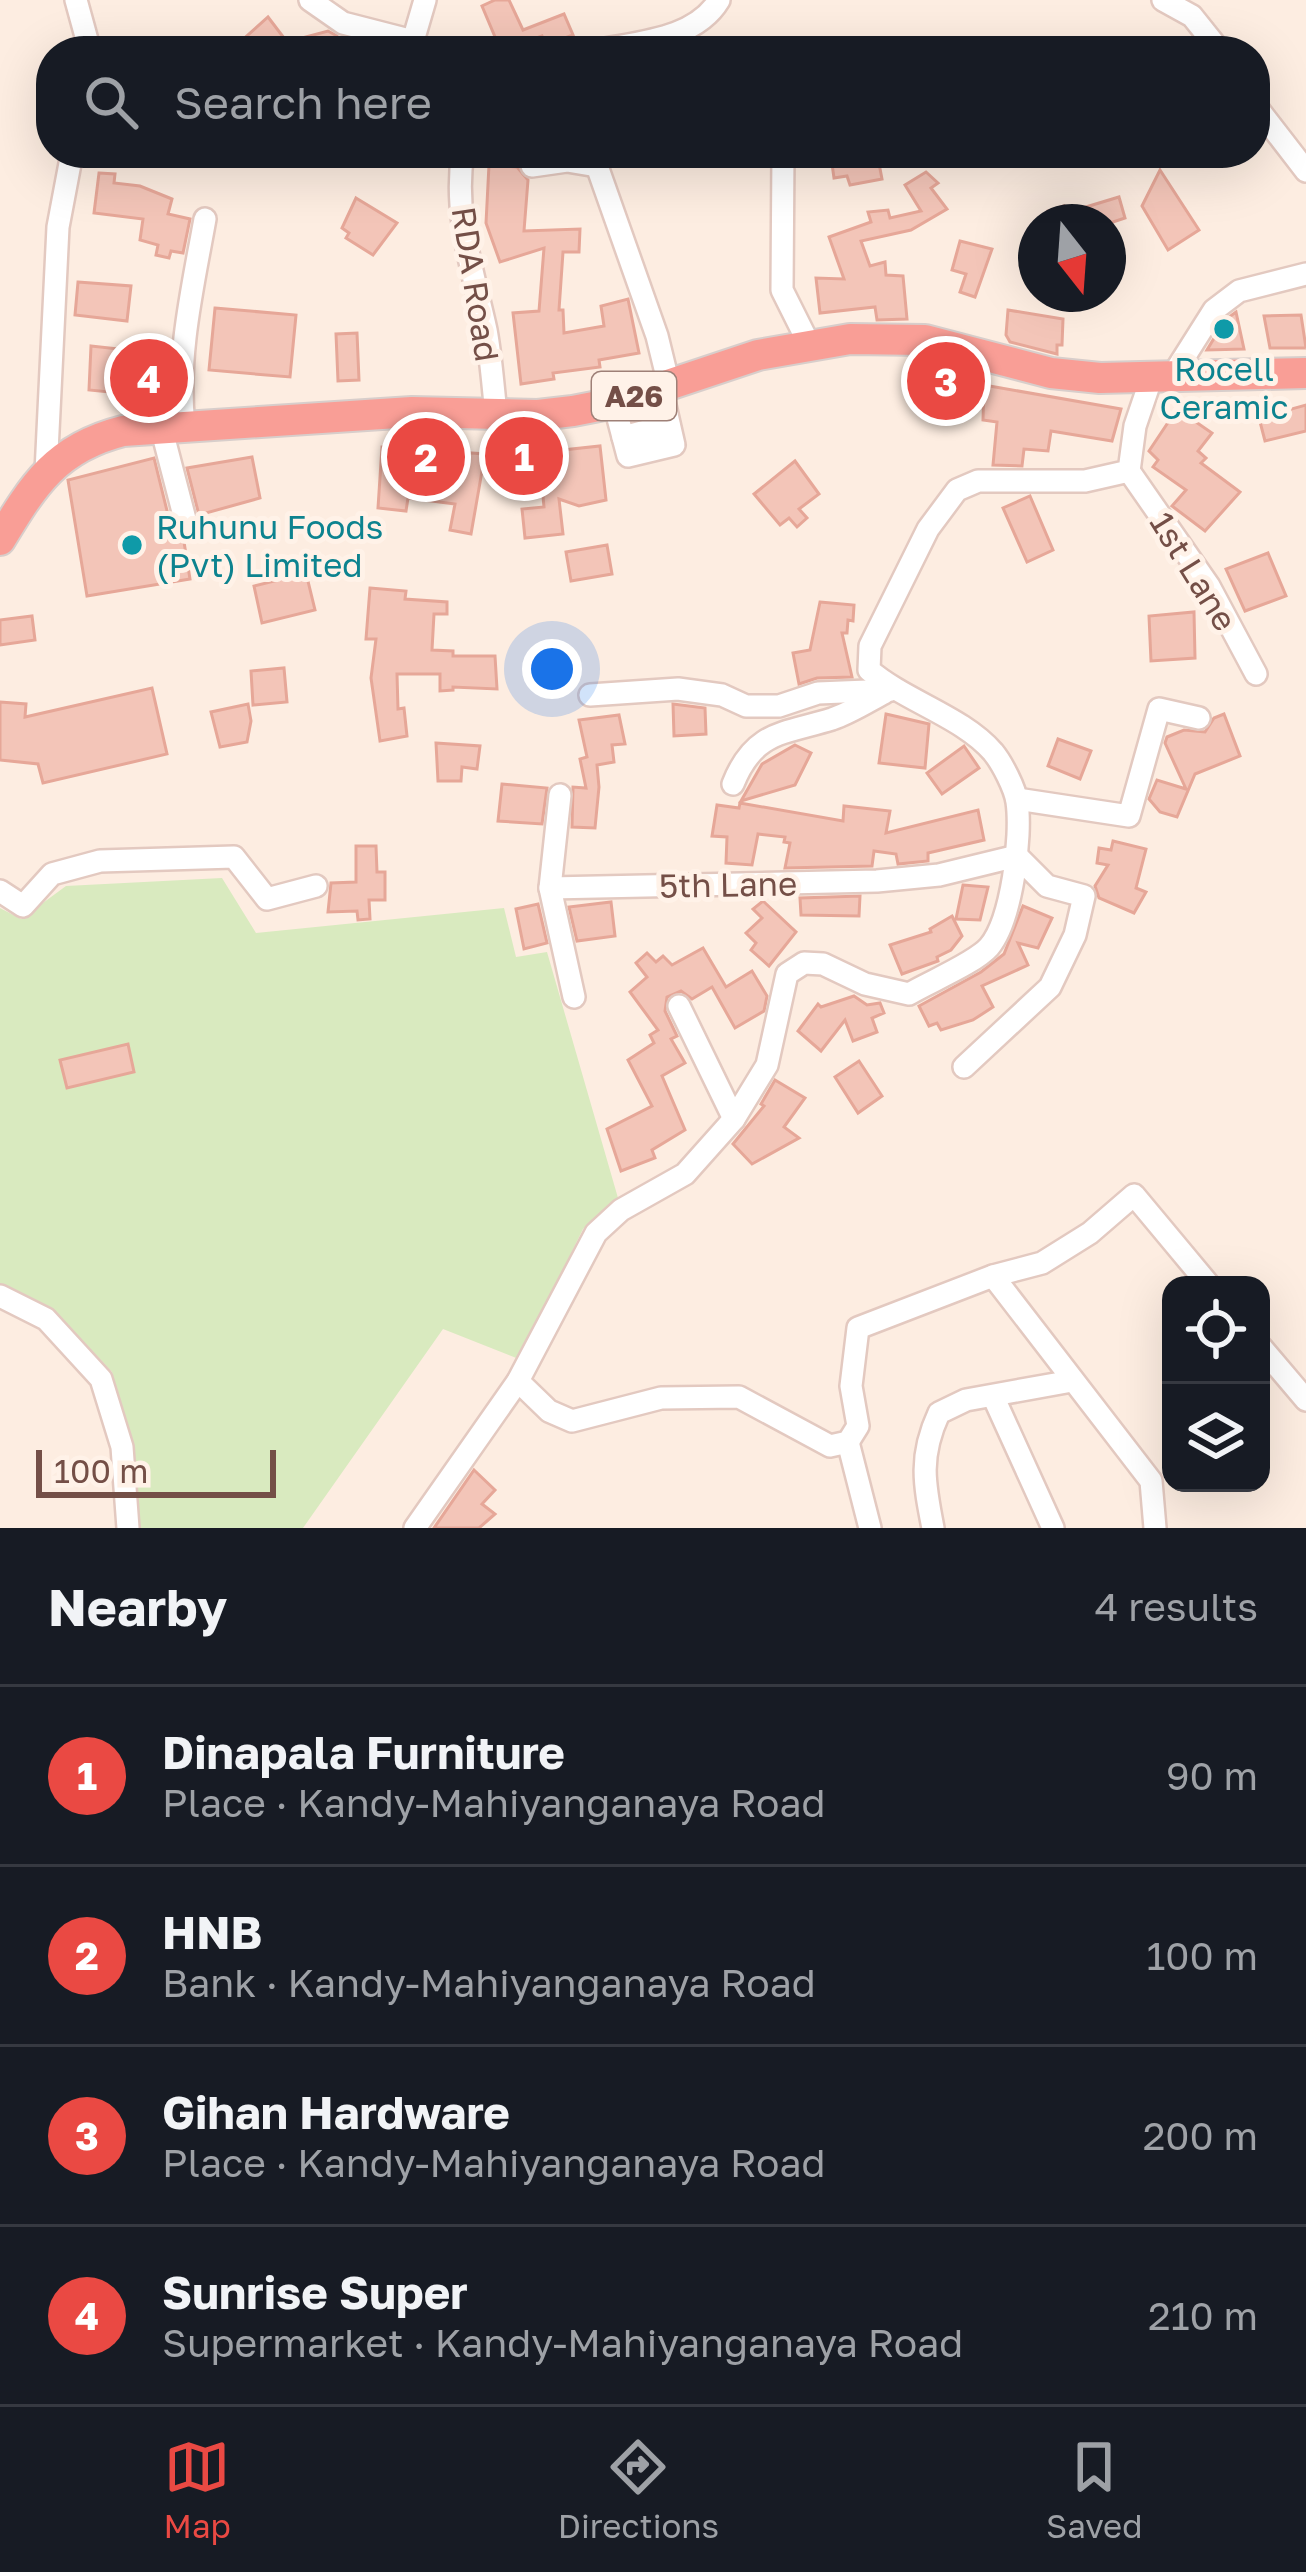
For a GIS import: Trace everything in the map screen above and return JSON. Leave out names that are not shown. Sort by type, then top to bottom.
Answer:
[{"type":"highway","name":"A26","points":[[0,540],[46,472],[86,442],[123,431],[412,412],[538,415],[614,403],[758,355],[869,338],[925,340],[1051,373],[1161,378],[1306,373]]},
{"type":"street","points":[[76,0],[86,36]]},
{"type":"street","points":[[310,0],[343,23],[384,36]]},
{"type":"street","points":[[418,36],[425,0]]},
{"type":"street","points":[[670,36],[712,12],[719,0]]},
{"type":"street","points":[[1163,0],[1192,16],[1208,36]]},
{"type":"street","points":[[1270,124],[1306,171]]},
{"type":"street","points":[[46,472],[58,227],[69,168]]},
{"type":"street","name":"RDA Road","points":[[461,168],[464,235],[487,336],[496,414]]},
{"type":"street","points":[[598,168],[657,336],[674,445],[628,456],[614,403]]},
{"type":"street","points":[[783,168],[782,290],[808,344]]},
{"type":"street","points":[[188,527],[173,426],[181,399],[205,219]]},
{"type":"street","points":[[415,1528],[518,1381],[596,1233],[622,1210],[686,1174],[734,1119],[766,1065],[788,974],[804,964],[823,964],[865,984],[909,994],[988,948],[1000,922],[1017,856],[1017,799],[994,753],[969,732],[892,689],[869,670],[870,646],[928,529],[957,490],[978,481],[1084,481],[1129,471],[1135,426],[1161,378],[1214,310],[1239,291],[1306,274]]},
{"type":"street","name":"1st Lane","points":[[1129,471],[1209,586],[1256,674]]},
{"type":"street","points":[[590,695],[678,689],[722,695],[746,706],[779,706],[818,694],[892,689]]},
{"type":"street","points":[[733,784],[743,759],[768,738],[796,725],[833,718],[892,689]]},
{"type":"street","points":[[1017,799],[1130,816],[1160,709],[1199,718]]},
{"type":"street","points":[[560,795],[550,888],[574,998]]},
{"type":"street","points":[[964,1067],[1050,988],[1075,935],[1084,896],[1047,886],[1017,856]]},
{"type":"street","name":"5th Lane","points":[[550,888],[877,881],[939,875],[1017,856]]},
{"type":"street","points":[[0,891],[23,906],[52,874],[100,861],[234,857],[267,899],[316,886]]},
{"type":"street","points":[[679,1006],[734,1119]]},
{"type":"street","points":[[870,1528],[848,1442],[857,1426],[851,1386],[858,1328],[993,1276],[1042,1263],[1090,1233],[1133,1195],[1201,1276]]},
{"type":"street","points":[[993,1276],[1151,1481],[1155,1528]]},
{"type":"street","points":[[0,1296],[46,1319],[101,1379],[122,1447],[128,1528]]},
{"type":"street","points":[[1270,1358],[1306,1400]]},
{"type":"street","points":[[518,1381],[549,1411],[572,1421],[661,1398],[739,1397],[830,1446],[848,1442]]},
{"type":"street","points":[[933,1528],[925,1490],[924,1444],[939,1413],[966,1400],[1072,1381]]},
{"type":"street","points":[[993,1396],[1054,1528]]},
{"type":"green space","points":[[222,878],[256,933],[504,908],[516,957],[547,952],[618,1198],[583,1229],[519,1359],[443,1329],[303,1528],[140,1528],[132,1444],[112,1372],[53,1309],[0,1288],[0,908],[21,919],[66,886]]},
{"type":"building","points":[[509,0],[523,30],[564,14],[573,35],[495,36],[482,6]]},
{"type":"building","points":[[268,17],[282,36],[247,36]]},
{"type":"building","points":[[489,168],[518,168],[528,180],[524,231],[580,229],[579,252],[563,252],[559,310],[563,310],[564,333],[604,326],[601,306],[628,299],[639,353],[599,360],[600,367],[553,373],[554,379],[521,384],[513,313],[539,311],[544,248],[500,262],[486,223]]},
{"type":"building","points":[[833,168],[880,168],[882,179],[850,185],[847,176],[834,178]]},
{"type":"building","points":[[1160,170],[1199,230],[1168,250],[1142,206]]},
{"type":"building","points":[[926,172],[938,183],[931,188],[947,209],[911,230],[861,241],[870,266],[885,262],[886,275],[903,276],[907,319],[877,320],[875,307],[820,313],[816,278],[844,279],[829,237],[871,222],[868,212],[888,210],[890,218],[921,211],[905,185]]},
{"type":"building","points":[[99,173],[115,174],[114,183],[140,186],[172,199],[168,214],[190,219],[183,253],[171,251],[169,258],[156,255],[158,245],[140,240],[143,219],[94,213]]},
{"type":"building","points":[[356,198],[397,223],[373,255],[346,238],[349,233],[342,228]]},
{"type":"building","points":[[960,241],[992,249],[975,297],[960,292],[966,274],[952,270]]},
{"type":"building","points":[[78,282],[131,286],[127,321],[75,315]]},
{"type":"building","points":[[215,308],[296,315],[290,377],[209,370]]},
{"type":"building","points":[[1008,310],[1063,319],[1057,354],[1010,342]]},
{"type":"building","points":[[1236,312],[1244,349],[1207,350],[1225,320]]},
{"type":"building","points":[[1301,315],[1306,348],[1270,348],[1264,316]]},
{"type":"building","points":[[357,333],[359,380],[338,381],[336,334]]},
{"type":"building","points":[[91,346],[119,349],[118,357],[168,358],[167,398],[120,397],[120,393],[89,390]]},
{"type":"building","points":[[923,365],[965,371],[966,390],[929,385],[922,377]]},
{"type":"building","points":[[984,385],[1121,409],[1112,441],[1051,431],[1048,451],[1024,449],[1022,466],[993,465],[997,422],[983,420]]},
{"type":"building","points":[[1306,405],[1306,431],[1265,441],[1259,418]]},
{"type":"building","points":[[1177,409],[1212,433],[1198,451],[1206,458],[1201,463],[1240,492],[1205,531],[1172,506],[1186,490],[1153,467],[1158,460],[1149,451]]},
{"type":"building","points":[[543,443],[544,452],[600,446],[606,500],[579,506],[559,499],[563,534],[525,538],[522,509],[544,507],[540,465],[506,469],[504,447]]},
{"type":"building","points":[[382,447],[485,454],[471,534],[450,530],[455,504],[408,498],[406,511],[378,508]]},
{"type":"building","points":[[252,457],[260,498],[199,515],[187,468]]},
{"type":"building","name":"Ruhunu Foods (Pvt) Limited","points":[[154,458],[172,531],[184,542],[190,579],[87,596],[68,480]]},
{"type":"building","points":[[795,461],[819,494],[799,509],[807,518],[797,527],[789,518],[780,525],[754,494]]},
{"type":"building","points":[[1030,496],[1053,550],[1027,562],[1003,508]]},
{"type":"building","points":[[607,545],[612,574],[571,581],[566,552]]},
{"type":"building","points":[[1268,553],[1286,596],[1245,611],[1226,569]]},
{"type":"building","points":[[306,573],[315,610],[262,623],[254,586]]},
{"type":"building","points":[[370,588],[406,591],[405,599],[447,602],[447,614],[434,614],[432,650],[453,651],[453,656],[495,656],[497,689],[440,691],[440,674],[397,674],[398,709],[404,708],[407,736],[380,741],[371,678],[376,639],[366,639]]},
{"type":"building","points":[[820,602],[854,605],[853,621],[848,620],[847,633],[842,633],[852,677],[799,684],[793,653],[810,650]]},
{"type":"building","points":[[1194,612],[1195,658],[1151,661],[1149,616]]},
{"type":"building","points":[[32,616],[35,640],[0,645],[0,620]]},
{"type":"building","points":[[284,668],[287,702],[253,705],[251,671]]},
{"type":"building","points":[[152,688],[167,754],[43,783],[38,764],[0,760],[0,702],[26,704],[25,717]]},
{"type":"building","points":[[248,704],[247,742],[220,747],[211,712]]},
{"type":"building","points":[[673,704],[705,708],[706,734],[674,736]]},
{"type":"building","points":[[886,714],[929,724],[925,768],[879,763]]},
{"type":"building","points":[[1224,714],[1240,756],[1195,774],[1177,817],[1160,812],[1149,799],[1157,780],[1186,789],[1165,743],[1167,737],[1184,730],[1205,732],[1214,718]]},
{"type":"building","points":[[619,715],[625,744],[612,745],[614,762],[597,765],[595,828],[572,827],[573,787],[586,788],[580,759],[587,757],[579,720]]},
{"type":"building","points":[[1058,739],[1091,751],[1080,779],[1048,766]]},
{"type":"building","points":[[436,743],[480,746],[477,769],[462,767],[461,781],[438,781]]},
{"type":"building","points":[[795,745],[811,753],[795,785],[741,801],[762,764]]},
{"type":"building","points":[[964,746],[979,768],[942,794],[927,773]]},
{"type":"building","points":[[502,784],[547,788],[542,824],[498,821]]},
{"type":"building","points":[[740,803],[843,821],[844,806],[890,811],[886,833],[978,810],[984,840],[928,853],[928,861],[898,864],[896,854],[874,851],[872,866],[785,868],[790,843],[784,842],[785,837],[758,834],[752,865],[726,863],[727,837],[712,836],[717,805],[739,808]]},
{"type":"building","points":[[1113,841],[1146,849],[1136,888],[1146,892],[1134,913],[1099,898],[1095,886],[1108,865],[1097,863],[1099,848],[1111,850]]},
{"type":"building","points":[[356,846],[376,846],[377,872],[385,872],[385,900],[369,900],[370,919],[358,920],[357,911],[328,912],[331,883],[356,882]]},
{"type":"building","points":[[963,885],[988,887],[980,920],[956,919]]},
{"type":"building","points":[[860,896],[859,916],[801,915],[800,898]]},
{"type":"building","points":[[763,901],[796,932],[769,966],[751,950],[756,943],[746,933],[762,918],[753,909]]},
{"type":"building","points":[[611,902],[615,936],[577,941],[569,907]]},
{"type":"building","points":[[538,904],[547,943],[524,949],[516,909]]},
{"type":"building","points":[[1023,906],[1052,918],[1038,948],[1018,943],[1028,965],[982,986],[993,1007],[973,1020],[941,1030],[937,1023],[929,1026],[919,1006],[1004,954]]},
{"type":"building","points":[[952,916],[962,936],[951,950],[937,957],[938,961],[902,974],[890,945],[931,932]]},
{"type":"building","points":[[703,948],[726,987],[752,971],[767,996],[764,1011],[735,1028],[712,987],[692,999],[681,991],[667,997],[665,1011],[677,1036],[671,1039],[685,1063],[662,1076],[685,1130],[652,1150],[655,1158],[621,1171],[607,1129],[652,1106],[628,1060],[654,1043],[650,1035],[658,1030],[630,992],[647,977],[636,963],[647,953],[656,962],[663,956],[672,965]]},
{"type":"building","points":[[854,996],[867,1005],[880,1003],[884,1013],[872,1018],[877,1032],[853,1041],[845,1020],[821,1051],[798,1031],[818,1004]]},
{"type":"building","points":[[128,1044],[134,1072],[67,1088],[60,1060]]},
{"type":"building","points":[[859,1061],[882,1096],[858,1113],[835,1077]]},
{"type":"building","points":[[775,1080],[805,1098],[784,1127],[799,1138],[752,1164],[733,1144],[764,1106]]},
{"type":"building","points":[[474,1470],[495,1490],[482,1504],[495,1514],[479,1528],[434,1528]]},
{"type":"place","name":"Rocell Ceramic","points":[[1224,329]]},
{"type":"place","name":"Sunrise Super","points":[[149,378]]},
{"type":"place","name":"Gihan Hardware","points":[[946,381]]},
{"type":"place","name":"Dinapala Furniture","points":[[524,456]]},
{"type":"place","name":"HNB","points":[[426,457]]},
{"type":"place","name":"Ruhunu Foods (Pvt) Limited","points":[[132,545]]}]
